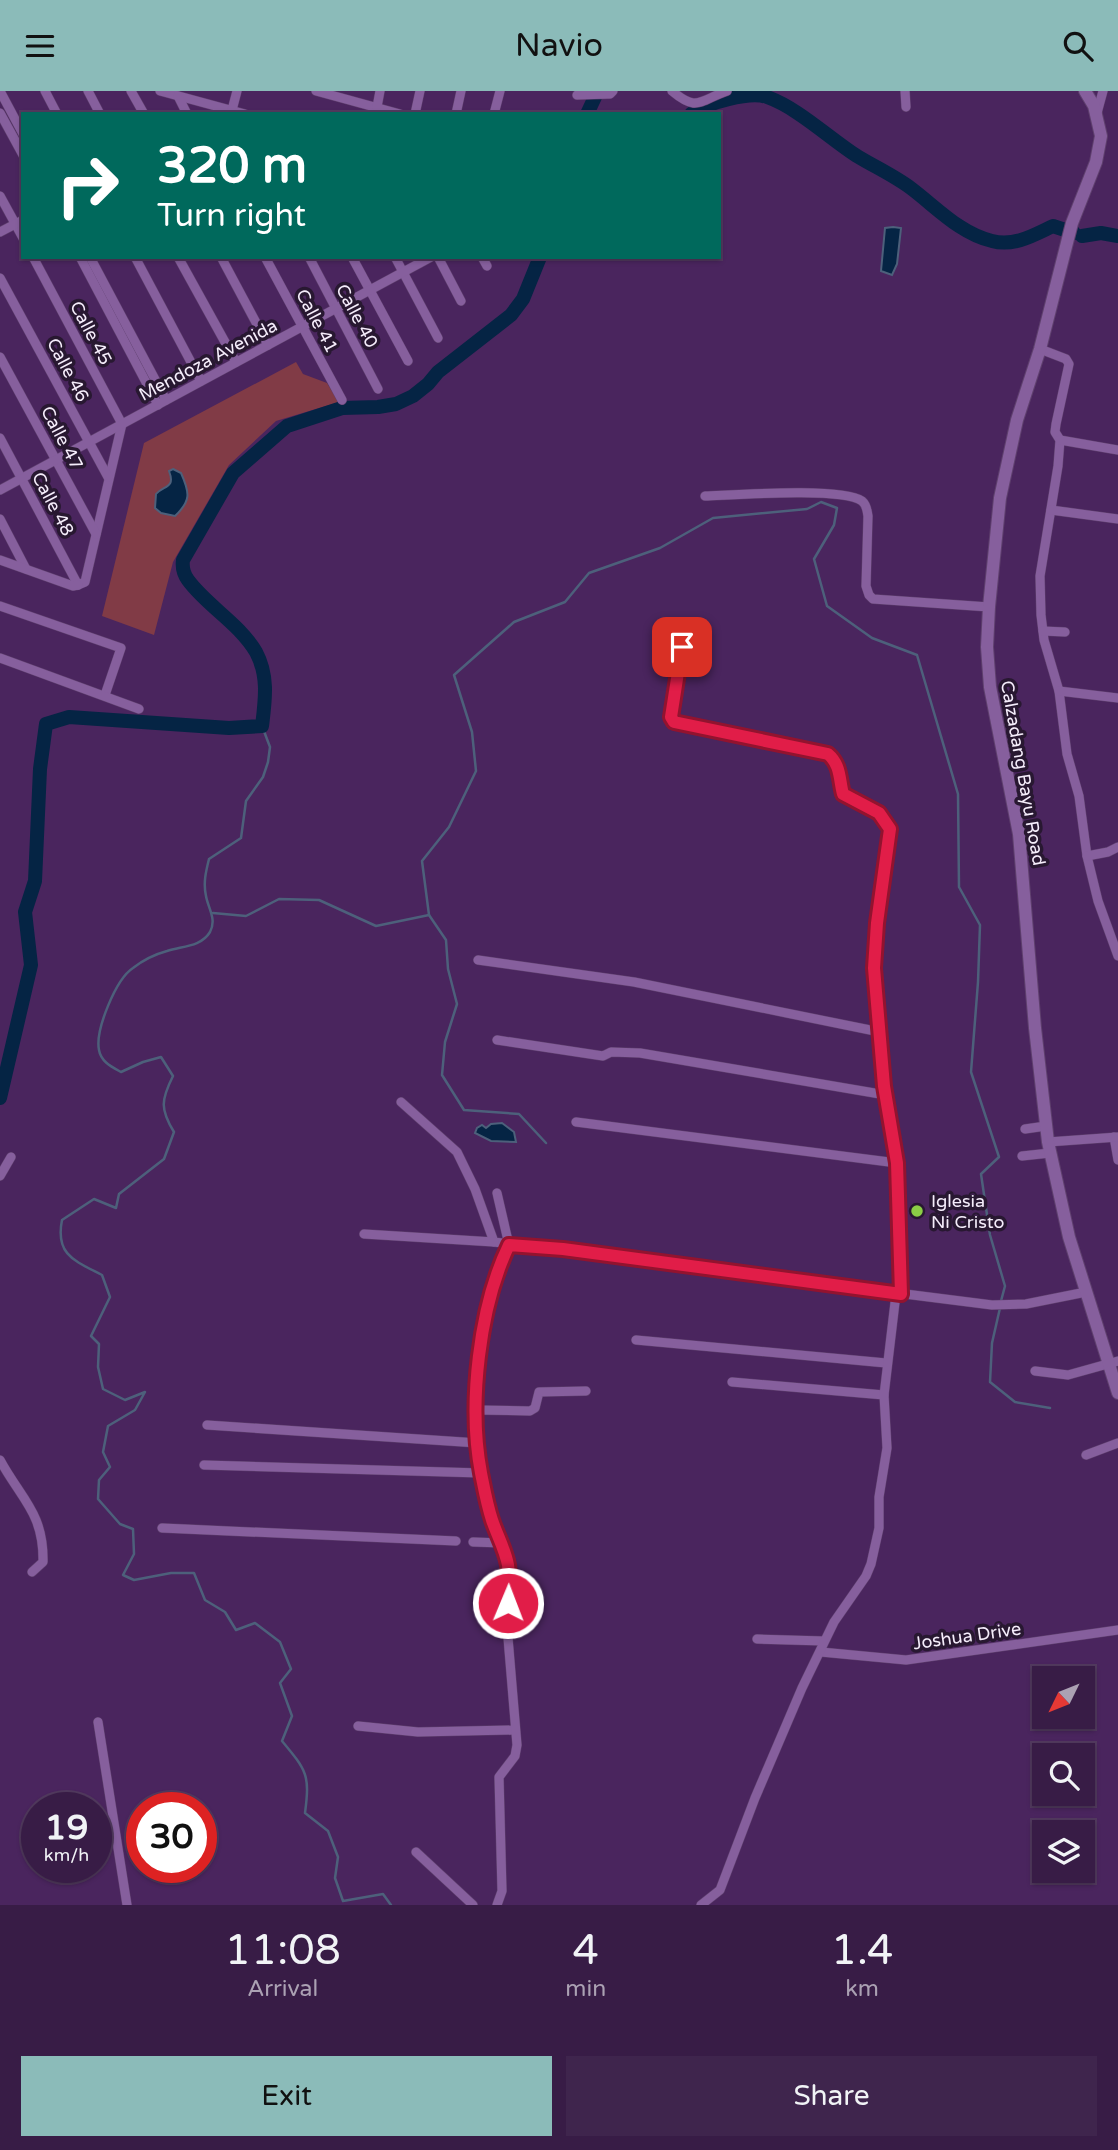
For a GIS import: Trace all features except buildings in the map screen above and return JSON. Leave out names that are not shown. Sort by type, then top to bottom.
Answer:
[{"type":"street","points":[[0,91],[21,130]]},
{"type":"street","points":[[45,91],[56,112]]},
{"type":"street","points":[[88,91],[99,112]]},
{"type":"street","points":[[131,91],[143,112]]},
{"type":"street","points":[[160,91],[228,112],[237,91]]},
{"type":"street","points":[[316,91],[341,94],[393,112]]},
{"type":"street","points":[[377,107],[380,91]]},
{"type":"street","points":[[415,112],[420,91]]},
{"type":"street","points":[[456,112],[461,91]]},
{"type":"street","points":[[495,112],[500,91]]},
{"type":"street","points":[[587,95],[610,94],[613,91]]},
{"type":"street","points":[[672,91],[684,101],[694,104],[727,91]]},
{"type":"street","points":[[905,91],[906,107]]},
{"type":"street","points":[[1085,91],[1097,115]]},
{"type":"street","points":[[1097,115],[1103,91]]},
{"type":"street","points":[[178,96],[186,112]]},
{"type":"street","points":[[0,113],[21,151]]},
{"type":"street","name":"Calzadang Bayu Road","points":[[1097,115],[1101,136],[1096,162],[1065,246],[1040,349],[1017,419],[1000,498],[987,647],[989,687],[1019,834],[1035,1028],[1049,1148],[1069,1237],[1086,1291],[1114,1362],[1117,1389]]},
{"type":"street","points":[[0,196],[19,222],[0,232]]},
{"type":"street","name":"Calle 45","points":[[34,259],[122,424]]},
{"type":"street","points":[[81,259],[162,403]]},
{"type":"street","points":[[91,259],[162,403]]},
{"type":"street","points":[[136,259],[201,381]]},
{"type":"street","points":[[179,259],[236,362]]},
{"type":"street","points":[[222,259],[268,345]]},
{"type":"street","name":"Calle 41","points":[[266,259],[342,400]]},
{"type":"street","name":"Calle 40","points":[[310,259],[378,389]]},
{"type":"street","points":[[353,259],[408,361]]},
{"type":"street","points":[[396,259],[438,338]]},
{"type":"street","name":"Mendoza Avenida","points":[[0,490],[426,259]]},
{"type":"street","points":[[439,259],[461,300]]},
{"type":"street","name":"Calle 46","points":[[0,278],[108,477]]},
{"type":"street","points":[[1040,349],[1066,359],[1069,364],[1056,424],[1055,432],[1060,440],[1040,576],[1043,631],[1059,691],[1067,754],[1079,796],[1087,856],[1098,901],[1118,956]]},
{"type":"street","name":"Calle 47","points":[[0,357],[96,534]]},
{"type":"street","points":[[0,560],[73,586],[85,582],[122,424]]},
{"type":"street","name":"Calle 48","points":[[0,437],[78,585]]},
{"type":"street","points":[[1060,440],[1118,450]]},
{"type":"street","points":[[705,496],[835,494],[862,501],[868,516],[866,586],[873,599],[989,607]]},
{"type":"street","points":[[1051,510],[1118,519]]},
{"type":"street","points":[[0,519],[26,569]]},
{"type":"street","points":[[0,606],[121,648],[105,695]]},
{"type":"street","points":[[686,624],[671,717],[674,722],[828,754],[839,769],[843,794],[879,813],[890,829],[877,923],[874,968],[886,1095],[897,1163],[898,1294],[886,1363],[884,1395],[887,1448],[879,1497],[879,1528],[871,1564],[824,1641],[802,1688],[720,1890],[701,1905]]},
{"type":"street","points":[[1043,631],[1065,632]]},
{"type":"street","points":[[1,658],[139,709]]},
{"type":"street","points":[[1059,691],[1118,698]]},
{"type":"street","points":[[1087,856],[1108,852],[1118,846]]},
{"type":"street","points":[[478,960],[634,982],[880,1032]]},
{"type":"street","points":[[496,1040],[603,1056],[611,1052],[640,1053],[886,1095]]},
{"type":"street","points":[[401,1102],[457,1152],[475,1189],[494,1242]]},
{"type":"street","points":[[576,1122],[897,1163]]},
{"type":"street","points":[[1025,1129],[1046,1126]]},
{"type":"street","points":[[1022,1156],[1049,1148],[1116,1137],[1118,1160]]},
{"type":"street","points":[[0,1176],[11,1157]]},
{"type":"street","points":[[497,1193],[509,1245],[493,1293],[481,1346],[476,1390],[481,1473],[492,1521],[502,1543],[508,1567],[507,1626],[515,1730],[515,1756],[499,1777],[502,1891],[497,1905]]},
{"type":"street","points":[[364,1234],[563,1249],[992,1305],[1026,1304],[1086,1291]]},
{"type":"street","points":[[636,1341],[886,1363]]},
{"type":"street","points":[[1035,1371],[1068,1375],[1114,1362]]},
{"type":"street","points":[[732,1382],[884,1395]]},
{"type":"street","points":[[477,1410],[530,1411],[535,1408],[539,1392],[586,1391]]},
{"type":"street","points":[[207,1425],[478,1443]]},
{"type":"street","points":[[1086,1455],[1118,1443]]},
{"type":"street","points":[[0,1460],[10,1480],[35,1514],[41,1535],[43,1562],[32,1572]]},
{"type":"street","points":[[204,1465],[481,1473]]},
{"type":"street","points":[[162,1528],[456,1541]]},
{"type":"street","points":[[473,1542],[502,1543]]},
{"type":"street","name":"Joshua Drive","points":[[821,1652],[906,1660],[1118,1630]]},
{"type":"street","points":[[757,1639],[824,1641]]},
{"type":"street","points":[[98,1722],[127,1905]]},
{"type":"street","points":[[358,1726],[418,1733],[515,1730]]},
{"type":"street","points":[[416,1852],[473,1905]]},
{"type":"shaded area","points":[[296,362],[303,374],[327,383],[339,402],[276,421],[229,465],[173,562],[154,635],[102,616],[144,443]]},
{"type":"water","points":[[885,228],[901,228],[897,264],[892,275],[881,271]]},
{"type":"water","points":[[173,469],[181,473],[187,491],[184,506],[175,516],[161,513],[155,508],[156,494],[170,484],[169,471]]},
{"type":"water","points":[[502,1123],[514,1132],[516,1142],[491,1141],[475,1133],[482,1125],[486,1128],[491,1124]]},
{"type":"waterway","points":[[588,112],[595,91]]},
{"type":"waterway","points":[[694,112],[728,99],[767,97],[802,116],[981,238],[1000,242],[1016,241],[1053,226],[1074,233]]},
{"type":"waterway","points":[[1082,236],[1101,233],[1118,236]]},
{"type":"waterway","points":[[0,1098],[31,965],[25,912],[35,881],[40,769],[46,724],[69,717],[229,728],[262,726],[264,679],[256,652],[241,632],[196,589],[186,577],[183,568],[183,560],[233,473],[287,426],[342,408],[396,404],[413,396],[438,372],[511,315],[523,299],[539,259]]},
{"type":"waterway","points":[[213,913],[246,916],[279,899],[319,900],[376,926],[429,915],[422,861],[449,827],[476,771],[472,732],[454,675],[514,622],[565,602],[589,573],[660,548],[713,518],[807,509],[821,502],[837,508],[834,525],[814,559],[827,606],[872,638],[917,655],[958,794],[959,887],[980,925],[971,1072],[999,1157],[981,1174],[990,1235],[1005,1286],[1001,1301]]},
{"type":"waterway","points":[[262,726],[270,747],[268,762],[263,777],[246,801],[241,838],[209,859],[205,886],[212,918],[210,932],[202,941],[158,954],[126,974],[108,1006],[100,1030],[100,1054],[111,1066],[121,1072],[161,1057],[173,1076],[164,1098],[164,1111],[174,1132],[164,1159],[119,1194],[116,1208],[94,1199],[62,1220],[61,1232],[64,1249],[76,1261],[102,1275],[110,1297],[91,1336],[99,1344],[98,1367],[103,1389],[125,1400],[145,1392],[135,1410],[108,1426],[103,1452],[110,1467],[99,1480],[98,1499],[120,1524],[133,1529],[134,1554],[123,1575],[134,1580],[171,1573],[194,1573],[205,1600],[225,1612],[236,1630],[255,1623],[280,1642],[291,1669],[280,1683],[292,1716],[282,1741],[305,1774],[305,1813],[328,1831],[338,1857],[335,1878],[343,1901],[383,1894],[391,1905]]},
{"type":"waterway","points":[[429,915],[446,940],[448,969],[457,1004],[445,1042],[442,1075],[464,1110],[519,1114],[546,1143]]},
{"type":"waterway","points":[[1000,1308],[992,1343],[990,1382],[1015,1402],[1050,1408]]},
{"type":"place","name":"Iglesia Ni Cristo","points":[[917,1211]]},
{"type":"route","points":[[508,1603],[508,1567],[502,1543],[492,1521],[480,1471],[476,1390],[481,1346],[493,1293],[509,1245],[563,1249],[901,1294],[897,1163],[882,1071],[874,986],[877,923],[890,829],[879,813],[845,797],[839,769],[828,754],[674,722],[671,717],[682,647]]}]
